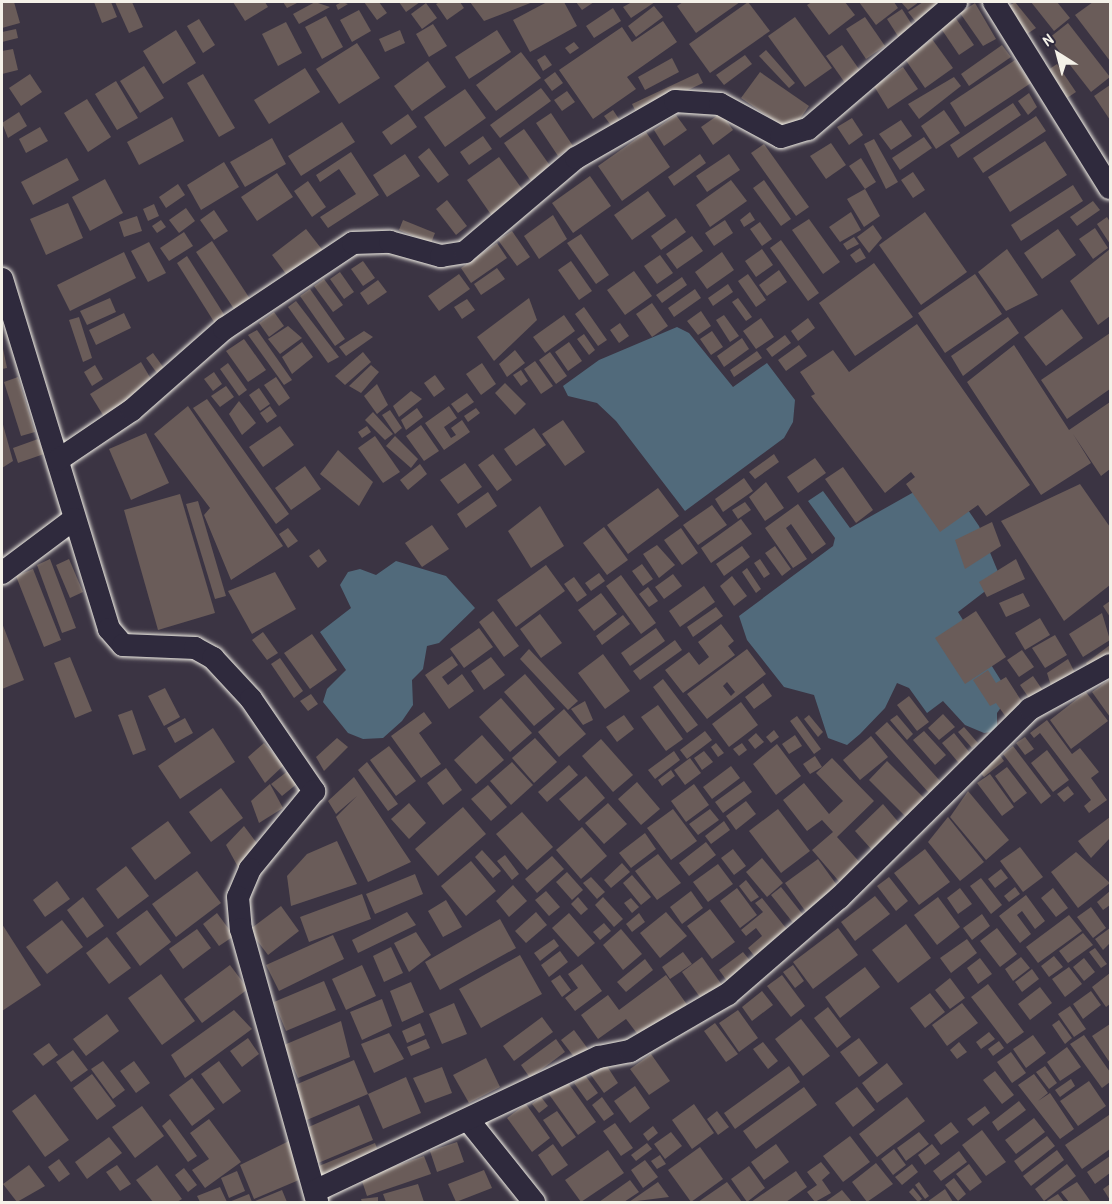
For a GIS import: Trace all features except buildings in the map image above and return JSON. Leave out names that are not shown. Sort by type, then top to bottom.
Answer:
[{"type":"street","points":[[58,460],[132,410],[224,329],[353,243],[390,242],[441,256],[465,252],[576,158],[675,101],[720,104],[781,137],[808,129],[956,2]]},
{"type":"street","points":[[994,2],[1110,188]]},
{"type":"street","points":[[2,279],[109,629],[123,645],[195,648],[213,658],[251,699],[314,791],[250,869],[238,897],[241,929],[316,1197],[599,1057],[630,1051],[728,994],[839,898],[1030,709],[1110,665]]},
{"type":"street","points":[[2,573],[74,519]]},
{"type":"street","points":[[469,1121],[534,1203]]},
{"type":"water","points":[[677,327],[689,333],[733,387],[767,363],[795,400],[793,422],[784,438],[685,511],[616,421],[597,403],[568,396],[563,386],[599,360]]},
{"type":"water","points":[[944,475],[979,526],[1001,579],[958,612],[1010,695],[997,713],[997,731],[984,733],[965,725],[943,701],[927,713],[909,688],[897,683],[885,708],[847,745],[828,738],[814,695],[784,687],[747,640],[739,616],[833,546],[835,538],[808,501],[823,491],[850,528]]},
{"type":"water","points":[[396,561],[446,576],[475,608],[439,643],[427,646],[423,669],[412,680],[413,705],[402,721],[383,738],[363,739],[348,733],[323,702],[327,689],[346,670],[320,632],[351,608],[340,585],[348,572],[360,569],[376,575]]}]
